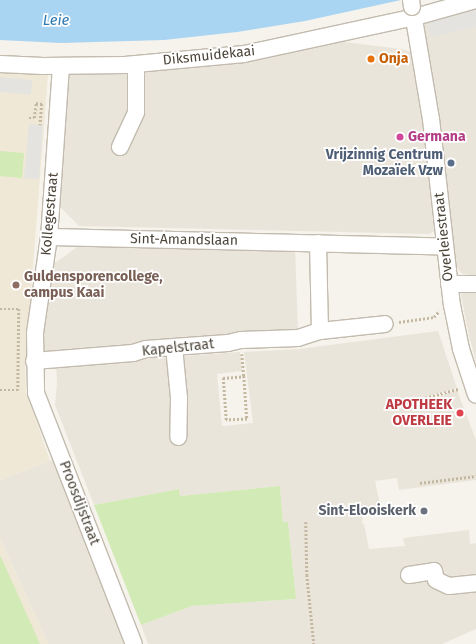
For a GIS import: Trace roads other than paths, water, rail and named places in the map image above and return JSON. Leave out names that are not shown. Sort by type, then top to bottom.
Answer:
[{"type":"street","name":"Diksmuidekaai","points":[[0,64],[61,66],[136,64],[252,52],[413,8],[476,0]]},
{"type":"street","name":"Overleiestraat","points":[[413,8],[431,119],[452,305],[461,349],[474,389]]},
{"type":"street","points":[[120,147],[136,112],[136,64]]},
{"type":"street","name":"Kollegestraat","points":[[34,361],[35,333],[49,237],[61,66]]},
{"type":"street","name":"Sint-Amandslaan","points":[[49,237],[445,246]]},
{"type":"street","points":[[318,243],[320,331]]},
{"type":"street","points":[[449,284],[476,284]]},
{"type":"street","name":"Kapelstraat","points":[[34,361],[174,347],[228,344],[241,340],[298,338],[320,331],[385,324]]},
{"type":"street","points":[[174,347],[179,398],[178,437]]},
{"type":"street","name":"Proosdijstraat","points":[[34,361],[35,388],[134,644]]},
{"type":"street","points":[[409,575],[434,571],[436,580],[449,586],[476,583]]},
{"type":"water","name":"Leie","points":[[0,0],[401,0],[305,21],[237,32],[164,40],[61,43],[0,40]]},
{"type":"place","name":"Onja","points":[[371,59]]},
{"type":"place","name":"Germana","points":[[400,137]]},
{"type":"place","name":"Vrijzinnig Centrum Mozaïek Vzw","points":[[451,163]]},
{"type":"place","name":"Guldensporencollege, campus Kaai","points":[[16,285]]},
{"type":"place","name":"APOTHEEK OVERLEIE","points":[[460,413]]},
{"type":"place","name":"Sint-Elooiskerk","points":[[424,511]]}]
